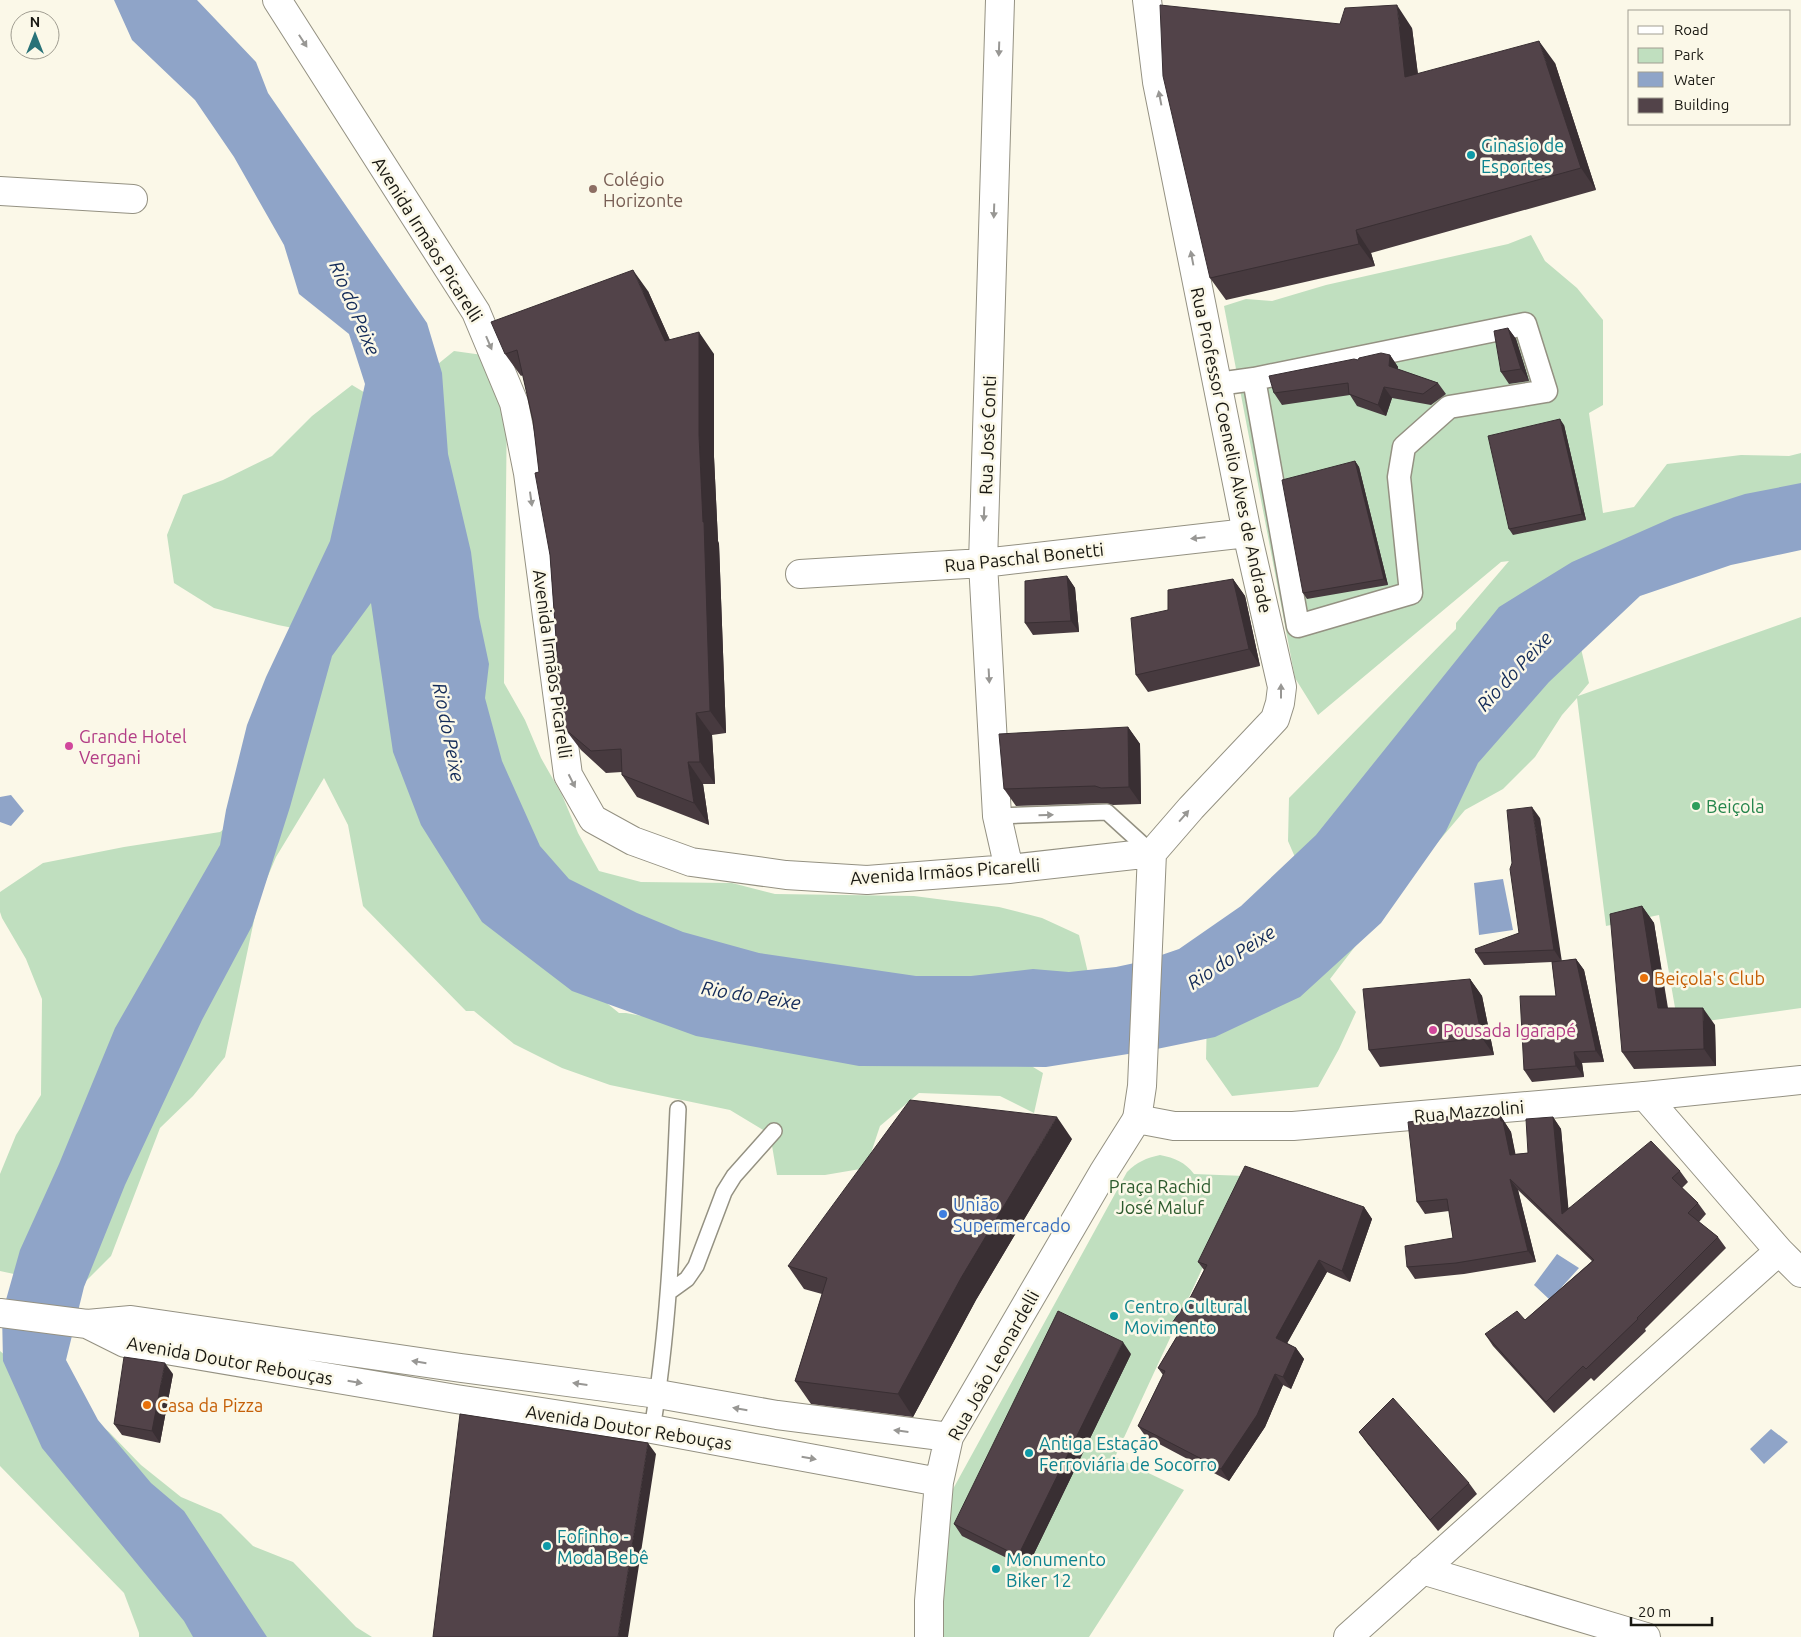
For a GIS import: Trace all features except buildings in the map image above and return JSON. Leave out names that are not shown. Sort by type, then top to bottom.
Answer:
[{"type":"street","name":"Avenida Irmãos Picarelli","points":[[277,0],[476,312],[514,403],[528,473],[568,775],[593,819],[633,841],[691,862],[786,875],[867,880],[1009,869],[1152,853]]},
{"type":"street","name":"Rua José Conti","points":[[1000,0],[983,563],[997,816],[1009,869]]},
{"type":"street","name":"Rua Professor Coenelio Alves de Andrade","points":[[1147,0],[1157,82],[1247,533],[1282,687],[1275,719],[1191,808],[1152,853]]},
{"type":"street","points":[[0,191],[134,199]]},
{"type":"street","points":[[1218,384],[1254,379],[1525,324],[1546,391],[1449,407],[1404,447],[1399,478],[1411,593],[1298,626],[1254,379]]},
{"type":"street","name":"Rua Paschal Bonetti","points":[[800,574],[983,563],[1247,533]]},
{"type":"street","points":[[1137,1119],[1142,1086],[1152,853]]},
{"type":"street","name":"Rua Mazzolini","points":[[1137,1119],[1174,1126],[1293,1126],[1645,1096],[1801,1080]]},
{"type":"street","points":[[1645,1096],[1801,1274]]},
{"type":"street","name":"Rua João Leonardelli","points":[[929,1637],[929,1601],[939,1482],[950,1437],[1103,1173],[1137,1119]]},
{"type":"street","points":[[1348,1637],[1779,1251]]},
{"type":"street","points":[[0,1314],[81,1323]]},
{"type":"street","name":"Avenida Doutor Rebouças","points":[[81,1323],[131,1320],[461,1368],[658,1394],[777,1415],[950,1437]]},
{"type":"street","name":"Avenida Doutor Rebouças","points":[[81,1323],[125,1343],[456,1399],[652,1429],[939,1482]]},
{"type":"street","points":[[269,1368],[273,1340]]},
{"type":"street","points":[[456,1399],[461,1368]]},
{"type":"street","points":[[773,1451],[777,1415]]},
{"type":"street","points":[[1422,1570],[1646,1637]]},
{"type":"lane","points":[[997,816],[1107,812],[1152,853]]},
{"type":"lane","points":[[652,1429],[658,1394],[669,1292],[678,1108]]},
{"type":"lane","points":[[669,1292],[687,1279],[696,1266],[724,1192],[734,1176],[774,1131]]},
{"type":"green space","points":[[1531,235],[1545,261],[1577,288],[1603,320],[1603,405],[1589,413],[1603,513],[1634,507],[1667,464],[1741,455],[1789,456],[1801,453],[1801,507],[1719,519],[1579,640],[1589,683],[1578,696],[1801,617],[1801,1008],[1678,1025],[1659,915],[1606,926],[1577,698],[1562,715],[1535,757],[1503,789],[1465,810],[1411,874],[1330,979],[1356,1012],[1339,1049],[1318,1087],[1232,1096],[1206,1059],[1207,1016],[1304,878],[1288,841],[1289,798],[1456,629],[1456,623],[1509,561],[1501,562],[1318,715],[1295,678],[1224,306],[1246,299],[1272,301],[1326,285],[1508,244]]},
{"type":"green space","points":[[454,351],[497,357],[507,400],[504,683],[525,720],[541,758],[562,795],[578,833],[599,871],[641,882],[732,883],[775,894],[914,896],[999,907],[1042,918],[1079,935],[1089,977],[1014,1009],[539,948],[619,1013],[811,1047],[1003,1049],[1043,1073],[1034,1113],[1000,1096],[919,1093],[880,1126],[866,1168],[825,1175],[777,1175],[770,1134],[730,1110],[610,1085],[562,1068],[514,1044],[474,1011],[466,1011],[363,906],[348,825],[324,778],[276,857],[259,897],[225,1057],[193,1096],[160,1128],[111,1256],[79,1288],[0,1271],[0,1174],[16,1135],[41,1095],[42,999],[26,959],[2,918],[0,912],[0,892],[43,863],[124,847],[220,832],[260,800],[318,633],[278,625],[214,608],[174,583],[167,535],[183,495],[223,480],[272,456],[312,416],[352,385],[392,409],[422,377]]},
{"type":"green space","name":"Centro Cultural Movimento","points":[[1160,1155],[1179,1161],[1194,1174],[1245,1176],[1115,1457],[1184,1490],[1089,1637],[938,1637],[936,1520],[1127,1172],[1142,1161]]},
{"type":"green space","points":[[0,1351],[30,1376],[70,1400],[109,1432],[141,1465],[181,1497],[221,1514],[253,1546],[293,1562],[356,1627],[372,1637],[139,1637],[124,1593],[0,1466]]},
{"type":"water","name":"Rio do Peixe","points":[[114,0],[197,0],[256,62],[268,93],[427,323],[442,373],[448,454],[471,552],[479,617],[489,664],[485,698],[502,761],[540,846],[569,879],[637,913],[683,932],[759,953],[916,976],[971,976],[1033,969],[1069,972],[1116,967],[1144,961],[1179,949],[1241,906],[1316,835],[1499,607],[1572,562],[1674,517],[1745,494],[1801,483],[1801,550],[1731,565],[1640,596],[1549,682],[1478,763],[1446,831],[1381,923],[1300,997],[1215,1037],[1147,1051],[1046,1067],[859,1066],[696,1036],[572,991],[482,922],[421,825],[393,752],[371,603],[332,656],[290,807],[252,926],[202,1020],[125,1185],[84,1287],[66,1360],[98,1420],[151,1483],[184,1511],[267,1637],[193,1637],[184,1621],[42,1448],[3,1361],[2,1314],[20,1250],[59,1164],[115,1028],[220,845],[226,810],[247,725],[266,677],[330,541],[365,384],[349,334],[299,294],[284,245],[234,157],[195,100],[132,40]]},
{"type":"water","points":[[11,795],[24,811],[11,826],[0,822],[0,797]]},
{"type":"water","points":[[1503,879],[1513,930],[1479,935],[1474,883]]},
{"type":"water","points":[[1557,1254],[1579,1268],[1550,1300],[1534,1285]]},
{"type":"water","points":[[1771,1429],[1788,1442],[1764,1464],[1750,1449]]},
{"type":"place","name":"Ginasio de Esportes","points":[[1471,155]]},
{"type":"place","name":"Colégio Horizonte","points":[[593,189]]},
{"type":"place","name":"Grande Hotel Vergani","points":[[69,746]]},
{"type":"place","name":"Beiçola","points":[[1696,806]]},
{"type":"place","name":"Beiçola's Club","points":[[1644,978]]},
{"type":"place","name":"Pousada Igarapé","points":[[1433,1030]]},
{"type":"place","name":"União Supermercado","points":[[943,1214]]},
{"type":"place","name":"Centro Cultural Movimento","points":[[1114,1316]]},
{"type":"place","name":"Casa da Pizza","points":[[147,1405]]},
{"type":"place","name":"Antiga Estação Ferroviária de Socorro","points":[[1029,1453]]},
{"type":"place","name":"Fofinho - Moda Bebê","points":[[547,1546]]},
{"type":"place","name":"Monumento Biker 12","points":[[996,1569]]},
{"type":"park label","name":"Praça Rachid José Maluf","points":[[1160,1196]]}]
